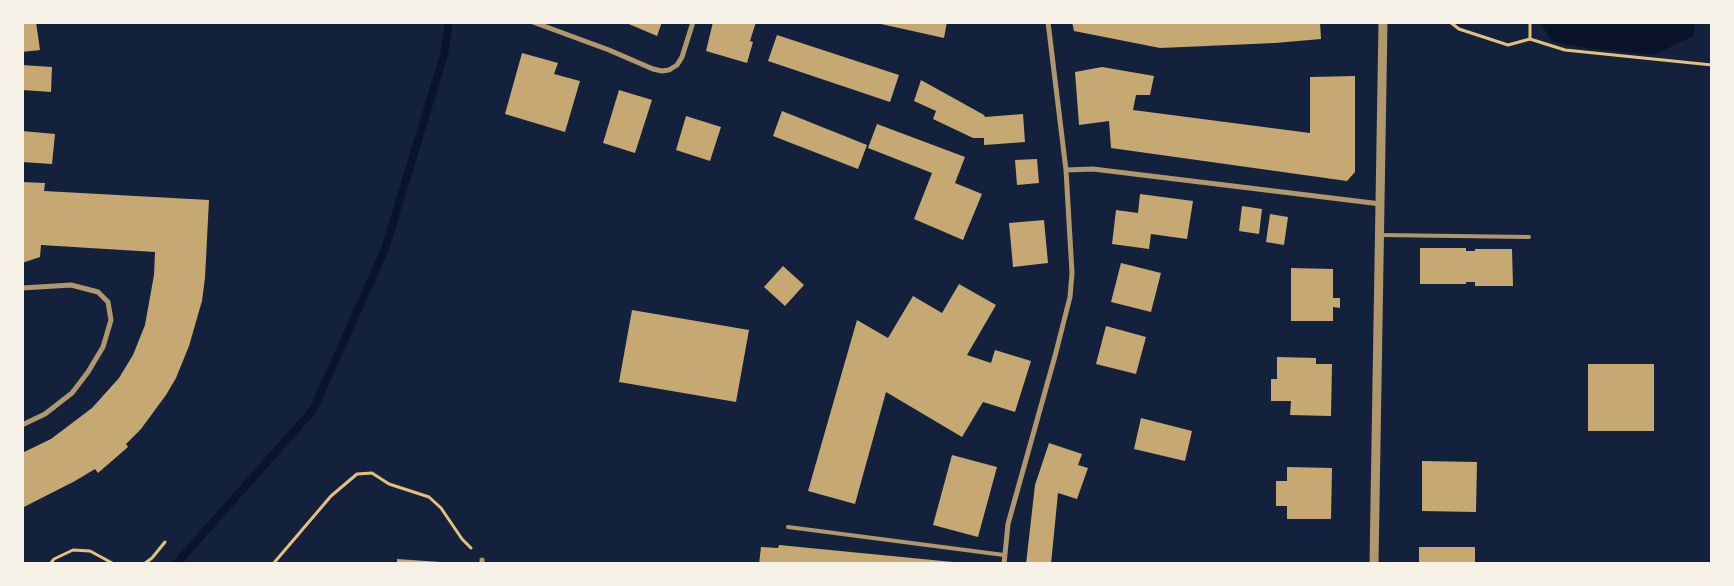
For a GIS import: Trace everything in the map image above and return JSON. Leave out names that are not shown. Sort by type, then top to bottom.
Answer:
[{"type":"street","points":[[533,22],[662,71],[669,70],[677,65],[682,57],[693,22]]},
{"type":"street","points":[[1004,564],[1011,509],[1055,356],[1070,297],[1072,273],[1066,170],[1048,22]]},
{"type":"street","points":[[1374,564],[1381,234],[1383,22]]},
{"type":"street","points":[[1066,170],[1093,169],[1381,204]]},
{"type":"street","points":[[22,288],[71,285],[98,292],[108,302],[111,320],[103,347],[88,372],[72,392],[45,414],[22,425]]},
{"type":"lane","points":[[1381,234],[1529,237]]},
{"type":"lane","points":[[788,527],[1004,555]]},
{"type":"path","points":[[1450,22],[1459,29],[1508,46],[1530,39],[1565,50],[1712,65]]},
{"type":"path","points":[[1530,22],[1530,39]]},
{"type":"path","points":[[274,564],[331,496],[357,474],[372,473],[389,484],[429,497],[442,508],[462,539],[482,562]]},
{"type":"path","points":[[144,564],[152,558],[165,542]]},
{"type":"path","points":[[50,564],[54,559],[73,550],[90,551],[114,564]]},
{"type":"water","points":[[1540,23],[1695,23],[1693,36],[1654,55],[1585,48],[1553,42]]},
{"type":"building","points":[[22,22],[36,22],[40,50],[22,52]]},
{"type":"building","points":[[624,22],[662,22],[657,36]]},
{"type":"building","points":[[713,22],[756,22],[750,41],[753,42],[747,63],[706,51]]},
{"type":"building","points":[[872,22],[947,22],[944,38]]},
{"type":"building","points":[[1072,22],[1320,22],[1321,39],[1160,48],[1074,31]]},
{"type":"building","points":[[777,35],[899,75],[890,102],[768,61]]},
{"type":"building","points":[[522,53],[558,63],[554,74],[580,81],[565,132],[505,114]]},
{"type":"building","points":[[22,65],[52,67],[51,92],[22,90]]},
{"type":"building","points":[[1102,67],[1154,76],[1150,95],[1136,95],[1133,110],[1310,133],[1310,77],[1355,76],[1355,172],[1347,181],[1111,148],[1109,121],[1079,125],[1075,72]]},
{"type":"building","points":[[921,80],[985,117],[1023,114],[1025,142],[984,145],[984,138],[973,138],[933,119],[936,111],[914,101]]},
{"type":"building","points":[[619,90],[652,100],[635,153],[603,143]]},
{"type":"building","points":[[782,111],[867,145],[858,169],[773,136]]},
{"type":"building","points":[[686,116],[721,127],[710,161],[676,150]]},
{"type":"building","points":[[877,124],[965,157],[955,183],[982,194],[963,240],[914,219],[932,173],[868,148]]},
{"type":"building","points":[[22,131],[55,134],[52,164],[22,162]]},
{"type":"building","points":[[1037,159],[1039,183],[1017,185],[1015,160]]},
{"type":"building","points":[[22,182],[45,183],[44,191],[209,200],[202,301],[189,346],[176,378],[166,395],[141,429],[126,444],[128,447],[98,473],[95,469],[22,508],[22,453],[51,439],[92,408],[119,378],[133,355],[145,325],[154,275],[155,252],[41,245],[40,257],[22,263]]},
{"type":"building","points":[[1140,194],[1193,201],[1187,239],[1151,234],[1149,249],[1112,244],[1116,210],[1138,213]]},
{"type":"building","points":[[1242,206],[1262,209],[1259,234],[1239,231]]},
{"type":"building","points":[[1270,214],[1288,217],[1284,245],[1266,242]]},
{"type":"building","points":[[1044,220],[1048,263],[1013,267],[1009,223]]},
{"type":"building","points":[[1420,248],[1466,248],[1466,251],[1475,251],[1475,249],[1512,249],[1513,286],[1475,286],[1475,282],[1466,282],[1466,284],[1420,284]]},
{"type":"building","points":[[1121,263],[1161,273],[1151,312],[1111,302]]},
{"type":"building","points":[[783,266],[804,285],[785,306],[764,287]]},
{"type":"building","points":[[1291,268],[1333,269],[1333,298],[1340,298],[1340,308],[1333,307],[1333,321],[1291,321]]},
{"type":"building","points":[[959,284],[996,305],[967,355],[991,363],[995,350],[1031,361],[1015,412],[983,402],[962,437],[886,392],[855,504],[808,491],[857,320],[888,338],[913,296],[942,313]]},
{"type":"building","points":[[632,310],[749,330],[736,402],[619,382]]},
{"type":"building","points":[[1106,326],[1146,337],[1136,374],[1096,364]]},
{"type":"building","points":[[1277,357],[1316,358],[1316,364],[1332,364],[1331,416],[1290,415],[1291,401],[1271,401],[1271,379],[1277,379]]},
{"type":"building","points":[[1588,364],[1654,364],[1654,431],[1588,431]]},
{"type":"building","points":[[1141,418],[1192,431],[1185,461],[1134,449]]},
{"type":"building","points":[[1049,443],[1082,454],[1078,465],[1088,468],[1077,499],[1058,493],[1051,564],[1026,564],[1035,485]]},
{"type":"building","points":[[952,455],[997,467],[978,537],[933,525]]},
{"type":"building","points":[[1422,461],[1477,462],[1476,512],[1422,511]]},
{"type":"building","points":[[1287,467],[1332,468],[1331,519],[1287,519],[1287,506],[1276,506],[1276,481],[1287,481]]},
{"type":"building","points":[[779,545],[953,562],[953,564],[759,564],[761,547],[778,548]]},
{"type":"building","points":[[1419,547],[1475,547],[1475,564],[1419,564]]},
{"type":"building","points":[[397,559],[441,562],[441,564],[397,564]]},
{"type":"waterway","points":[[176,564],[313,410],[385,249],[444,55],[449,22]]}]
